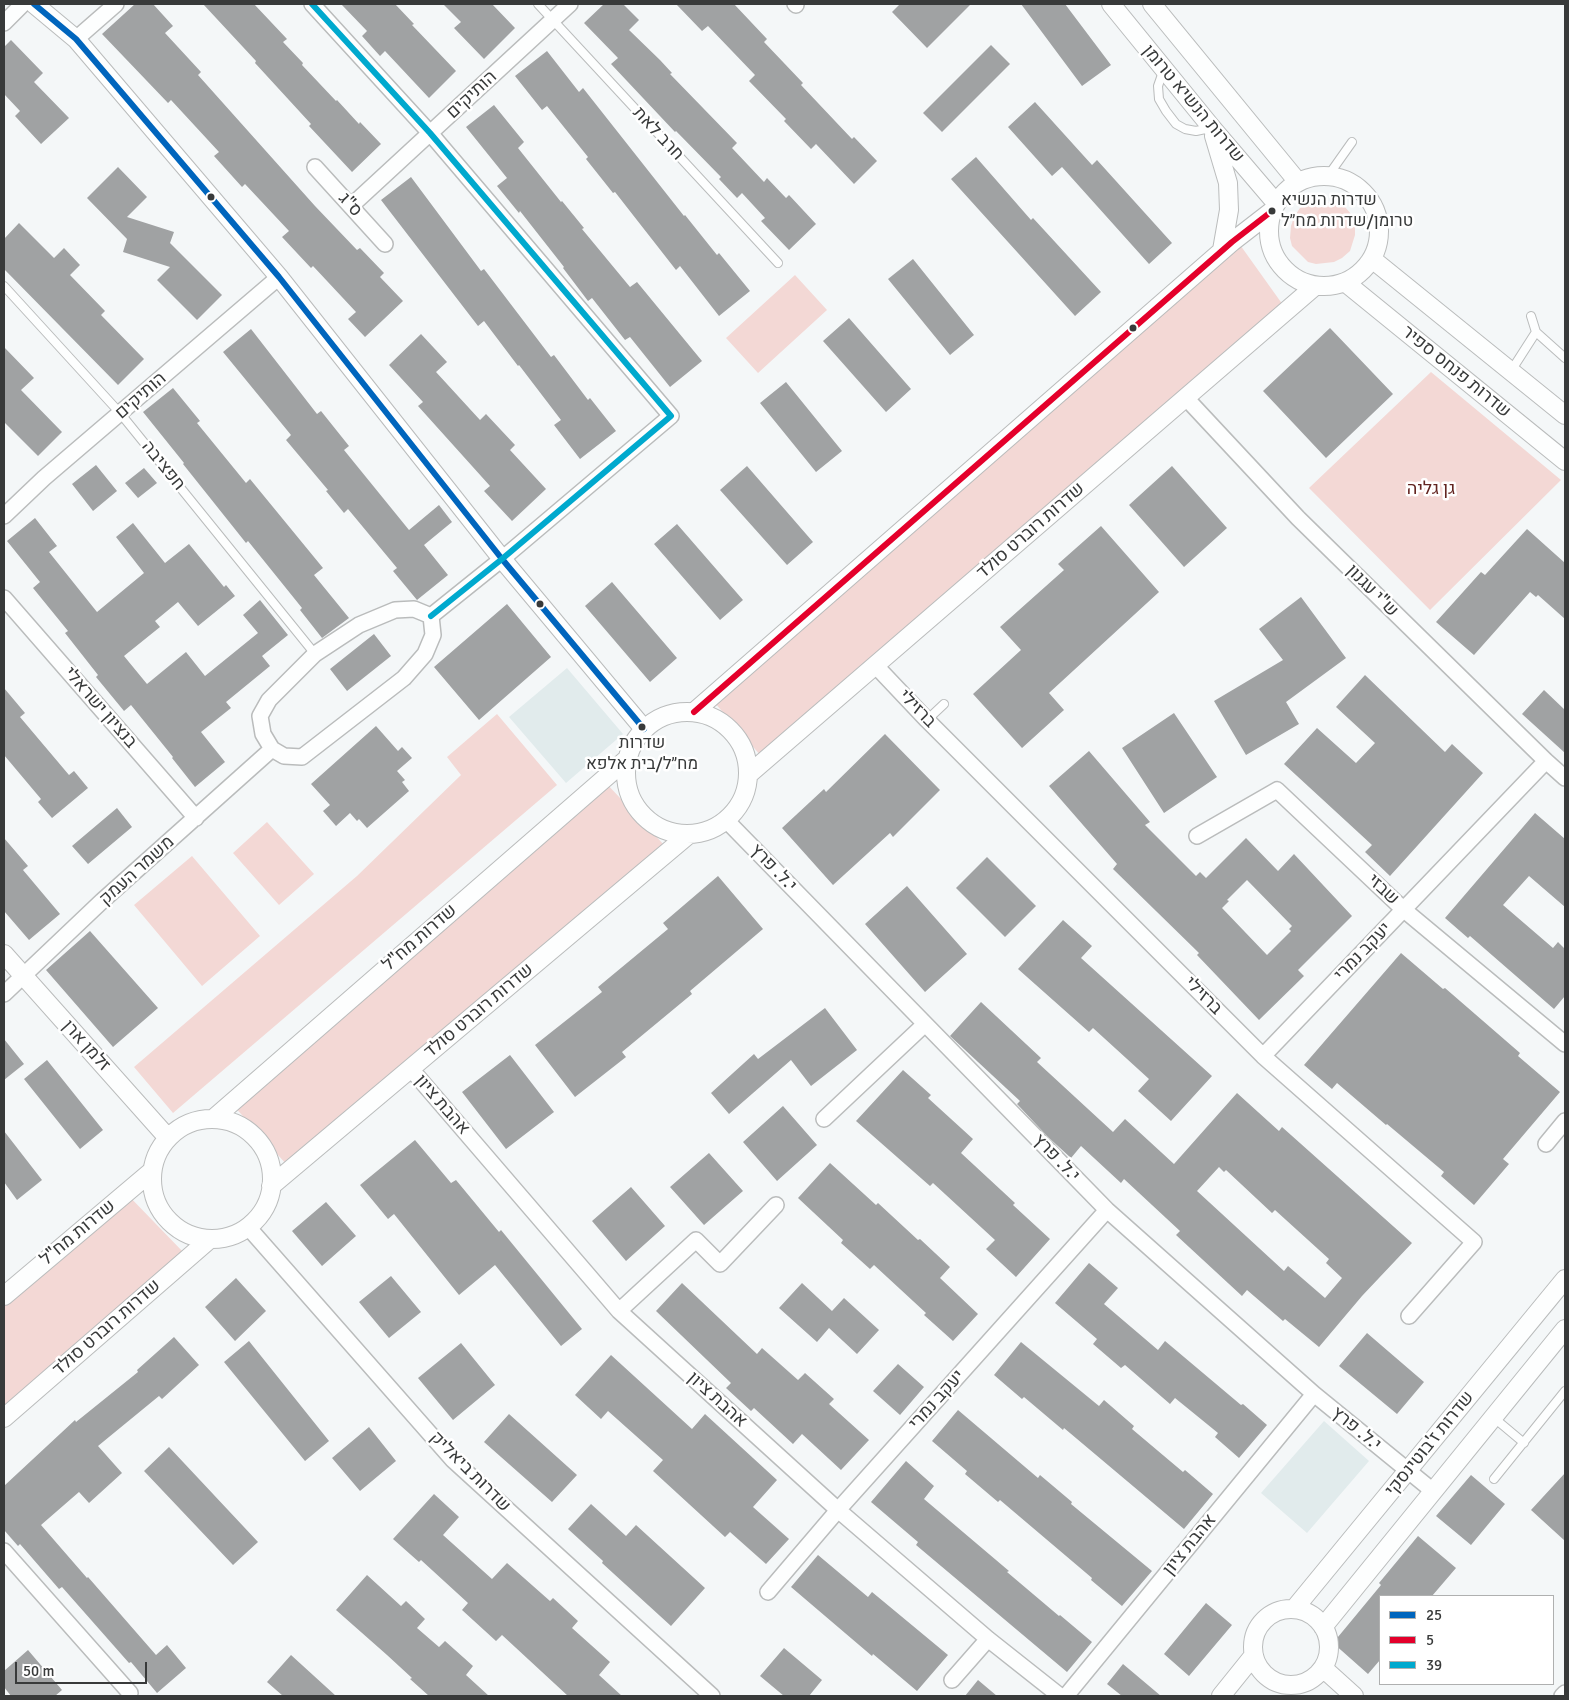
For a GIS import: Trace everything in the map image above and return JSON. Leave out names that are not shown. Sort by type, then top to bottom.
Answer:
[{"type":"street","points":[[4,23],[23,4]]},
{"type":"street","points":[[34,4],[76,39],[279,277],[502,560],[644,729]]},
{"type":"street","points":[[76,39],[116,4]]},
{"type":"street","points":[[312,4],[430,133],[671,416],[502,560],[431,616]]},
{"type":"street","name":"הותיקים","points":[[351,206],[570,4]]},
{"type":"street","name":"שדרות הנשיא טרומן","points":[[1111,4],[1274,207]]},
{"type":"street","name":"שדרות הנשיא טרומן","points":[[1152,4],[1298,182]]},
{"type":"street","points":[[1212,128],[1228,183],[1229,210],[1222,250]]},
{"type":"street","name":"ס\"ג","points":[[315,167],[385,244]]},
{"type":"street","points":[[694,712],[1222,250],[1274,207],[1286,191],[1298,182],[1313,176],[1328,176],[1344,179],[1358,187],[1369,199],[1376,213],[1379,228],[1378,244],[1372,260],[1361,273],[1346,283],[1330,287],[1314,286],[1299,282],[1285,272],[1275,259],[1269,244],[1268,227],[1274,207]]},
{"type":"street","name":"שדרות פנחס ספיר","points":[[1372,260],[1565,415]]},
{"type":"street","name":"הותיקים","points":[[4,516],[44,478],[279,277]]},
{"type":"street","name":"שדרות פנחס ספיר","points":[[1346,283],[1565,461]]},
{"type":"street","name":"שדרות רוברט סולד","points":[[748,776],[1314,286]]},
{"type":"street","name":"ש\"י עגנון","points":[[1186,398],[1298,518],[1565,778]]},
{"type":"street","name":"בנציון ישראלי","points":[[4,598],[196,818]]},
{"type":"street","points":[[414,609],[431,616],[433,636],[426,654],[404,678],[302,758],[284,756],[272,749],[263,734],[260,716],[269,700],[315,654],[358,625],[395,610],[414,609]]},
{"type":"street","name":"ברזילי","points":[[875,665],[927,720],[1263,1056],[1474,1242],[1409,1316]]},
{"type":"street","points":[[694,712],[711,717],[727,727],[738,740],[746,757],[748,776],[745,792],[737,807],[726,820],[708,830],[688,834],[669,832],[652,824],[638,811],[630,794],[626,776],[628,758],[634,742],[644,729],[659,718],[676,713],[694,712]]},
{"type":"street","name":"משמר העמק","points":[[4,994],[102,902],[272,749]]},
{"type":"street","name":"שדרות מח\"ל","points":[[213,1119],[628,758]]},
{"type":"street","name":"יעקב נמרי","points":[[1263,1056],[1546,761]]},
{"type":"street","name":"שבזי","points":[[1197,836],[1277,790],[1403,909],[1565,1044]]},
{"type":"street","name":"י.ל. פרץ","points":[[726,820],[1107,1210],[1314,1394],[1433,1491]]},
{"type":"street","name":"שדרות רוברט סולד","points":[[271,1186],[688,834]]},
{"type":"street","name":"זלמן ארן","points":[[4,954],[168,1138]]},
{"type":"street","points":[[824,1119],[925,1024]]},
{"type":"street","name":"אהבת ציון","points":[[411,1069],[619,1312],[838,1510],[988,1639],[1060,1696]]},
{"type":"street","points":[[213,1119],[233,1122],[250,1132],[263,1148],[270,1166],[271,1186],[267,1202],[260,1216],[248,1227],[230,1236],[210,1240],[190,1236],[168,1220],[160,1210],[153,1191],[152,1171],[157,1153],[168,1138],[188,1124],[213,1119]]},
{"type":"street","points":[[1546,1144],[1565,1121]]},
{"type":"street","name":"שדרות מח\"ל","points":[[4,1296],[152,1171]]},
{"type":"street","points":[[619,1312],[696,1240],[720,1264],[776,1205]]},
{"type":"street","name":"יעקב נמרי","points":[[768,1592],[838,1510],[1107,1210]]},
{"type":"street","name":"שדרות ביאליק","points":[[248,1227],[453,1460],[702,1693]]},
{"type":"street","name":"שדרות רוברט סולד","points":[[4,1418],[210,1240]]},
{"type":"street","name":"שדרות ז'בוטינסקי","points":[[1294,1609],[1565,1279]]},
{"type":"street","name":"שדרות ז'בוטינסקי","points":[[1323,1627],[1565,1329]]},
{"type":"street","name":"אהבת ציון","points":[[1066,1696],[1314,1394]]},
{"type":"street","points":[[4,1551],[130,1693]]},
{"type":"street","points":[[1294,1609],[1305,1612],[1315,1618],[1323,1627],[1328,1636],[1328,1658],[1316,1676],[1293,1691],[1266,1676],[1258,1666],[1254,1655],[1257,1632],[1263,1622],[1272,1615],[1283,1610],[1294,1609]]},
{"type":"street","points":[[952,1680],[988,1639]]},
{"type":"street","points":[[1222,1696],[1254,1655]]},
{"type":"street","points":[[1323,1668],[1354,1696]]},
{"type":"street","points":[[1562,1696],[1565,1692]]},
{"type":"lane","name":"חרב לאת","points":[[538,4],[778,264]]},
{"type":"lane","points":[[1164,69],[1158,86],[1159,99],[1176,124],[1196,132],[1212,128]]},
{"type":"lane","points":[[1328,176],[1352,142]]},
{"type":"lane","name":"חפציבה","points":[[4,286],[120,413],[315,654]]},
{"type":"lane","points":[[1531,316],[1536,332],[1565,358]]},
{"type":"lane","points":[[1511,372],[1536,332]]},
{"type":"lane","points":[[927,720],[944,704]]},
{"type":"lane","points":[[1494,1479],[1565,1391]]},
{"type":"lane","points":[[1493,1417],[1524,1443]]},
{"type":"shaded area","points":[[567,668],[623,734],[566,783],[509,717]]},
{"type":"shaded area","points":[[1324,1421],[1369,1461],[1307,1533],[1261,1493]]},
{"type":"green space","points":[[1317,201],[1337,203],[1345,207],[1351,214],[1355,225],[1355,235],[1350,251],[1334,262],[1316,264],[1308,262],[1292,246],[1290,238],[1294,217],[1300,208],[1308,203]]},
{"type":"green space","points":[[1238,242],[1283,305],[761,756],[714,702]]},
{"type":"green space","points":[[795,275],[827,310],[758,373],[726,338]]},
{"type":"green space","name":"גן גליה","points":[[1431,372],[1561,480],[1430,610],[1309,488]]},
{"type":"green space","points":[[497,714],[557,785],[173,1113],[134,1067],[357,876],[461,775],[447,757]]},
{"type":"green space","points":[[606,783],[665,846],[287,1165],[232,1104]]},
{"type":"green space","points":[[267,822],[314,874],[279,905],[233,853]]},
{"type":"green space","points":[[192,856],[260,936],[202,986],[134,905]]},
{"type":"green space","points":[[125,1192],[185,1254],[4,1409],[4,1298]]},
{"type":"building","points":[[135,4],[153,4],[173,26],[165,33],[201,72],[198,75],[315,206],[357,250],[360,248],[384,273],[380,277],[403,301],[365,337],[348,319],[356,312],[313,266],[311,268],[282,237],[289,231],[245,184],[242,187],[214,156],[219,152],[171,100],[168,103],[102,34]]},
{"type":"building","points":[[203,4],[254,4],[287,39],[283,42],[303,63],[302,65],[381,144],[352,172],[309,126],[311,124],[255,63],[256,61]]},
{"type":"building","points":[[341,4],[395,4],[414,24],[412,25],[456,71],[429,98],[385,51],[380,56],[362,36],[367,31]]},
{"type":"building","points":[[443,4],[492,4],[515,28],[484,59],[454,28],[461,22]]},
{"type":"building","points":[[604,4],[623,4],[639,20],[629,30],[660,60],[672,73],[670,74],[737,143],[732,148],[764,182],[767,178],[786,198],[789,195],[816,224],[789,250],[761,221],[765,218],[742,193],[737,198],[719,179],[721,177],[675,132],[611,64],[618,58],[584,23]]},
{"type":"building","points":[[676,4],[734,4],[767,39],[764,42],[803,83],[801,85],[852,139],[854,137],[877,161],[854,184],[816,144],[811,149],[784,121],[786,119],[749,81],[755,75],[708,26],[702,31]]},
{"type":"building","points":[[900,4],[971,4],[927,48],[892,12]]},
{"type":"building","points":[[1021,4],[1065,4],[1111,65],[1082,86]]},
{"type":"building","points":[[11,40],[43,73],[34,82],[69,118],[41,144],[15,116],[20,111],[4,94],[4,47]]},
{"type":"building","points":[[991,45],[1010,64],[942,132],[923,113]]},
{"type":"building","points":[[547,51],[579,92],[583,88],[684,216],[717,255],[719,253],[750,291],[719,316],[680,266],[676,270],[615,192],[613,193],[586,159],[588,157],[547,106],[542,110],[515,76]]},
{"type":"building","points":[[1035,102],[1092,165],[1097,160],[1172,243],[1149,264],[1062,167],[1052,176],[1008,127]]},
{"type":"building","points":[[494,105],[524,142],[518,148],[584,228],[582,229],[630,287],[637,282],[702,361],[670,387],[630,337],[625,340],[592,298],[588,301],[520,211],[519,213],[497,186],[507,178],[466,127]]},
{"type":"building","points":[[976,157],[1031,220],[1033,218],[1101,292],[1075,316],[951,179]]},
{"type":"building","points":[[118,167],[147,197],[127,217],[174,232],[170,243],[222,295],[197,320],[157,280],[170,267],[123,252],[127,239],[87,198]]},
{"type":"building","points":[[411,177],[481,271],[484,269],[551,357],[554,355],[588,400],[590,398],[616,431],[580,459],[554,425],[561,420],[519,365],[484,321],[478,326],[381,200]]},
{"type":"building","points":[[19,223],[54,258],[64,248],[80,265],[70,275],[105,311],[101,315],[144,359],[118,385],[4,269],[4,239]]},
{"type":"building","points":[[913,259],[974,335],[950,355],[888,279]]},
{"type":"building","points":[[849,318],[911,389],[886,412],[823,341]]},
{"type":"building","points":[[1330,328],[1393,394],[1326,458],[1263,391]]},
{"type":"building","points":[[251,329],[317,414],[321,411],[349,446],[344,450],[409,530],[439,505],[452,522],[424,545],[448,575],[417,600],[393,571],[397,568],[348,509],[344,513],[326,491],[328,490],[286,440],[291,435],[223,352]]},
{"type":"building","points":[[421,334],[447,362],[436,372],[480,420],[486,414],[515,445],[510,450],[546,489],[512,521],[484,491],[490,486],[418,406],[423,402],[389,365]]},
{"type":"building","points":[[4,347],[34,378],[21,390],[62,432],[38,456],[4,422]]},
{"type":"building","points":[[786,382],[842,451],[816,472],[760,403]]},
{"type":"building","points":[[173,388],[200,421],[197,423],[246,483],[250,479],[323,568],[314,575],[349,618],[322,638],[300,610],[302,608],[248,541],[246,543],[143,412]]},
{"type":"building","points":[[96,465],[117,491],[93,511],[72,484]]},
{"type":"building","points":[[747,466],[813,542],[787,565],[720,490]]},
{"type":"building","points":[[1172,466],[1227,528],[1184,567],[1129,505]]},
{"type":"building","points":[[144,468],[157,483],[138,498],[125,483]]},
{"type":"building","points":[[35,518],[57,546],[49,552],[97,612],[144,573],[116,537],[133,523],[165,563],[189,544],[224,587],[226,585],[235,596],[198,626],[178,602],[155,621],[160,627],[124,656],[147,684],[186,652],[205,676],[258,633],[243,615],[260,600],[288,635],[262,656],[270,666],[226,702],[231,708],[201,732],[225,762],[195,787],[131,705],[124,711],[96,677],[98,675],[65,633],[68,631],[33,588],[40,582],[7,541]]},
{"type":"building","points":[[677,524],[743,600],[720,620],[654,544]]},
{"type":"building","points":[[1101,526],[1159,592],[1049,693],[1064,710],[1022,748],[973,694],[1021,650],[1000,627],[1064,570],[1058,564]]},
{"type":"building","points":[[1527,529],[1565,563],[1565,619],[1538,595],[1536,597],[1530,592],[1474,655],[1436,622],[1481,572],[1485,575]]},
{"type":"building","points":[[612,582],[677,658],[650,682],[585,606]]},
{"type":"building","points":[[1301,597],[1346,658],[1286,702],[1299,724],[1246,755],[1214,701],[1283,660],[1259,629]]},
{"type":"building","points":[[507,604],[551,657],[479,720],[434,667]]},
{"type":"building","points":[[374,634],[391,656],[347,691],[330,669]]},
{"type":"building","points":[[1365,675],[1445,752],[1452,744],[1483,773],[1390,876],[1365,852],[1372,845],[1284,764],[1317,728],[1356,763],[1375,743],[1336,707]]},
{"type":"building","points":[[4,688],[25,713],[20,717],[69,775],[74,771],[88,788],[52,818],[38,802],[41,799],[4,755]]},
{"type":"building","points":[[1544,690],[1565,710],[1565,753],[1522,714]]},
{"type":"building","points":[[1174,713],[1217,777],[1164,813],[1122,748]]},
{"type":"building","points":[[376,726],[398,751],[402,747],[412,758],[397,771],[405,780],[402,782],[409,791],[367,828],[350,813],[336,826],[323,811],[330,805],[311,784]]},
{"type":"building","points":[[885,734],[940,790],[893,837],[890,833],[833,885],[782,828],[824,789],[826,792]]},
{"type":"building","points":[[1089,751],[1150,822],[1145,825],[1196,876],[1200,872],[1206,878],[1246,838],[1278,871],[1294,854],[1352,916],[1298,970],[1304,976],[1259,1020],[1197,955],[1199,953],[1113,869],[1117,864],[1049,786]],"holes":[[[1247,880],[1292,926],[1289,929],[1291,931],[1267,955],[1222,908],[1229,901],[1227,900]]]},
{"type":"building","points":[[117,808],[132,827],[88,864],[72,846]]},
{"type":"building","points":[[1535,813],[1565,839],[1565,907],[1529,876],[1503,905],[1553,948],[1558,942],[1565,949],[1565,996],[1554,1009],[1470,936],[1468,938],[1445,918]]},
{"type":"building","points":[[4,838],[28,866],[23,870],[60,914],[29,940],[4,911]]},
{"type":"building","points":[[987,857],[1036,906],[1005,937],[956,888]]},
{"type":"building","points":[[718,876],[763,929],[690,991],[692,994],[622,1052],[626,1057],[575,1097],[535,1045],[602,992],[598,987],[668,929],[663,923]]},
{"type":"building","points":[[907,886],[967,954],[925,992],[865,924]]},
{"type":"building","points":[[1063,920],[1092,946],[1081,958],[1212,1076],[1171,1121],[1138,1091],[1149,1079],[1093,1028],[1089,1032],[1018,969]]},
{"type":"building","points":[[90,931],[158,1008],[113,1047],[46,970]]},
{"type":"building","points":[[1401,953],[1443,989],[1445,988],[1520,1053],[1518,1056],[1560,1092],[1503,1159],[1509,1164],[1474,1205],[1441,1176],[1444,1172],[1387,1124],[1337,1083],[1332,1089],[1304,1065]]},
{"type":"building","points":[[981,1002],[1041,1058],[1037,1062],[1113,1132],[1125,1119],[1174,1164],[1237,1093],[1279,1131],[1282,1127],[1412,1243],[1362,1296],[1319,1347],[1285,1319],[1283,1321],[1247,1290],[1242,1296],[1176,1235],[1180,1231],[1124,1179],[1121,1183],[1081,1146],[1071,1158],[1017,1104],[1020,1101],[950,1036]],"holes":[[[1219,1167],[1224,1172],[1226,1170],[1272,1213],[1275,1210],[1329,1259],[1326,1263],[1342,1278],[1325,1298],[1288,1266],[1284,1271],[1197,1191]]]},
{"type":"building","points":[[825,1008],[857,1050],[811,1086],[791,1060],[729,1114],[711,1093],[754,1054],[758,1059]]},
{"type":"building","points":[[4,1039],[24,1064],[4,1080]]},
{"type":"building","points":[[510,1055],[554,1112],[506,1149],[462,1092]]},
{"type":"building","points":[[47,1060],[103,1130],[80,1149],[24,1079]]},
{"type":"building","points":[[903,1070],[931,1095],[928,1098],[973,1139],[961,1153],[1015,1203],[1013,1205],[1050,1239],[1016,1277],[986,1249],[995,1240],[933,1183],[930,1186],[856,1121]]},
{"type":"building","points":[[783,1106],[817,1145],[777,1181],[743,1142]]},
{"type":"building","points":[[4,1131],[42,1180],[17,1200],[4,1182]]},
{"type":"building","points":[[415,1140],[451,1183],[456,1180],[499,1232],[501,1230],[582,1329],[561,1346],[495,1265],[459,1295],[394,1214],[388,1219],[360,1185]]},
{"type":"building","points":[[709,1153],[743,1191],[704,1225],[670,1187]]},
{"type":"building","points":[[830,1163],[876,1205],[878,1203],[950,1267],[940,1278],[978,1314],[953,1341],[874,1265],[870,1269],[841,1243],[843,1240],[798,1198]]},
{"type":"building","points":[[631,1187],[665,1226],[626,1261],[592,1221]]},
{"type":"building","points":[[326,1202],[356,1236],[322,1266],[292,1231]]},
{"type":"building","points":[[1089,1263],[1118,1288],[1104,1304],[1158,1350],[1165,1341],[1267,1425],[1239,1458],[1215,1437],[1218,1433],[1175,1398],[1170,1404],[1125,1365],[1121,1368],[1093,1344],[1097,1339],[1055,1303]]},
{"type":"building","points":[[391,1276],[421,1312],[389,1338],[359,1302]]},
{"type":"building","points":[[236,1278],[266,1311],[235,1341],[205,1307]]},
{"type":"building","points":[[682,1283],[757,1354],[762,1348],[798,1380],[805,1373],[834,1399],[829,1404],[869,1440],[841,1470],[802,1434],[793,1444],[754,1408],[751,1411],[726,1388],[731,1383],[656,1311]]},
{"type":"building","points":[[802,1283],[832,1311],[844,1298],[879,1330],[857,1354],[829,1328],[817,1342],[779,1308]]},
{"type":"building","points":[[1367,1333],[1424,1382],[1397,1414],[1339,1366]]},
{"type":"building","points":[[174,1337],[199,1365],[162,1399],[159,1396],[98,1446],[122,1473],[89,1503],[79,1492],[41,1525],[156,1655],[167,1645],[186,1668],[157,1693],[62,1587],[59,1589],[20,1544],[18,1546],[4,1530],[4,1486],[75,1420],[76,1422],[138,1372],[137,1370]]},
{"type":"building","points":[[249,1341],[329,1441],[305,1461],[224,1362]]},
{"type":"building","points":[[1021,1342],[1099,1406],[1104,1400],[1134,1426],[1132,1429],[1183,1472],[1185,1470],[1213,1494],[1184,1529],[1064,1428],[1063,1430],[994,1375]]},
{"type":"building","points":[[461,1343],[495,1385],[453,1420],[418,1378]]},
{"type":"building","points":[[611,1355],[692,1429],[705,1414],[777,1480],[753,1507],[789,1539],[766,1564],[730,1532],[725,1537],[653,1471],[663,1460],[608,1411],[601,1419],[575,1395]]},
{"type":"building","points":[[898,1364],[924,1387],[900,1415],[873,1391]]},
{"type":"building","points":[[958,1410],[1038,1478],[1040,1475],[1072,1502],[1071,1504],[1152,1571],[1122,1606],[1000,1500],[998,1502],[965,1474],[967,1471],[932,1441]]},
{"type":"building","points":[[509,1414],[577,1475],[552,1502],[484,1442]]},
{"type":"building","points":[[369,1427],[396,1461],[360,1491],[332,1458]]},
{"type":"building","points":[[169,1447],[258,1542],[233,1565],[144,1471]]},
{"type":"building","points":[[906,1461],[934,1486],[924,1499],[1009,1571],[1007,1572],[1092,1642],[1067,1672],[916,1545],[918,1542],[871,1502]]},
{"type":"building","points":[[1565,1473],[1565,1541],[1531,1510]]},
{"type":"building","points":[[1471,1475],[1505,1504],[1471,1545],[1436,1516]]},
{"type":"building","points":[[434,1494],[459,1517],[443,1535],[492,1579],[507,1563],[550,1601],[553,1598],[578,1621],[572,1628],[610,1662],[599,1675],[622,1696],[568,1696],[502,1635],[496,1641],[462,1610],[468,1603],[421,1560],[419,1562],[393,1539]]},
{"type":"building","points":[[591,1504],[626,1536],[636,1525],[705,1588],[671,1626],[568,1529]]},
{"type":"building","points":[[1418,1536],[1456,1568],[1433,1595],[1379,1595],[1379,1661],[1368,1674],[1333,1643],[1381,1585],[1379,1583]]},
{"type":"building","points":[[818,1555],[868,1597],[872,1592],[948,1655],[917,1691],[873,1654],[872,1656],[791,1587]]},
{"type":"building","points":[[367,1575],[401,1606],[406,1601],[425,1619],[417,1628],[439,1647],[445,1641],[473,1666],[466,1675],[489,1696],[429,1696],[410,1679],[412,1678],[336,1610]]},
{"type":"building","points":[[1206,1603],[1232,1625],[1189,1676],[1164,1654]]},
{"type":"building","points":[[784,1648],[822,1680],[809,1696],[784,1696],[760,1676]]},
{"type":"building","points":[[28,1650],[62,1690],[55,1696],[11,1696],[4,1687],[4,1671]]},
{"type":"building","points":[[291,1655],[336,1696],[283,1696],[267,1682]]},
{"type":"building","points":[[1123,1664],[1161,1696],[1122,1696],[1107,1684]]},
{"type":"building","points":[[978,1680],[997,1696],[965,1696]]},
{"type":"transit line","name":"25","points":[[34,4],[76,39],[279,277],[502,559],[644,729]]},
{"type":"transit line","name":"39","points":[[312,4],[430,133],[671,416],[502,559],[431,616]]},
{"type":"transit line","name":"5","points":[[694,712],[1232,242],[1272,211]]},
{"type":"place","name":"שדרות הנשיא טרומן/שדרות מח״ל","points":[[1272,211]]},
{"type":"place","name":"שדרות מח״ל/בית אלפא","points":[[642,727]]}]
